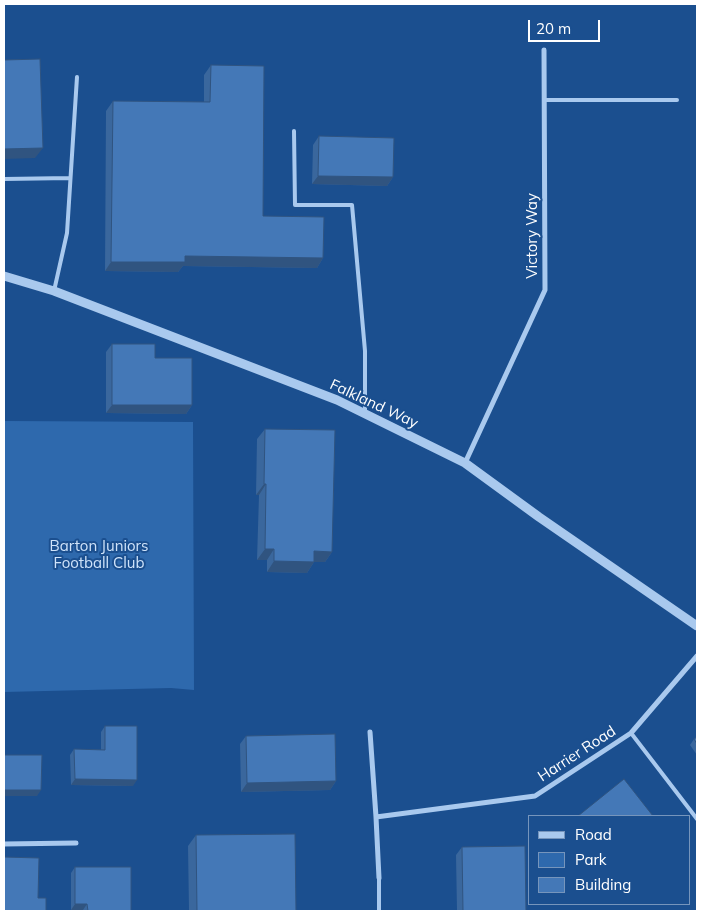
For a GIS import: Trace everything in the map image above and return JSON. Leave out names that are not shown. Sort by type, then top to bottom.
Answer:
[{"type":"street","name":"Victory Way","points":[[464,463],[545,290],[544,50]]},
{"type":"street","name":"Falkland Way","points":[[4,276],[54,291],[337,400],[464,463],[697,626]]},
{"type":"street","name":"Harrier Road","points":[[376,817],[535,796],[631,733],[697,656]]},
{"type":"street","points":[[370,732],[379,878]]},
{"type":"street","points":[[4,844],[76,843]]},
{"type":"lane","points":[[54,291],[66,233],[77,77]]},
{"type":"lane","points":[[544,100],[677,100]]},
{"type":"lane","points":[[294,131],[295,205],[352,205],[365,351],[365,414]]},
{"type":"lane","points":[[4,179],[70,178]]},
{"type":"lane","points":[[631,733],[697,818]]},
{"type":"lane","points":[[379,878],[379,911]]},
{"type":"green space","name":"Barton Juniors Football Club","points":[[4,421],[193,422],[194,690],[171,688],[4,692]]},
{"type":"building","points":[[40,59],[43,148],[4,149],[4,60]]},
{"type":"building","points":[[211,65],[264,66],[263,216],[324,217],[323,258],[185,256],[185,262],[111,262],[113,101],[210,102]]},
{"type":"building","points":[[319,136],[394,138],[393,177],[318,176]]},
{"type":"building","points":[[112,344],[155,344],[155,358],[192,358],[192,405],[112,405]]},
{"type":"building","points":[[265,429],[335,430],[332,552],[314,551],[314,562],[274,561],[274,549],[265,549]]},
{"type":"building","points":[[105,726],[137,726],[137,780],[75,779],[74,749],[105,750]]},
{"type":"building","points":[[335,734],[336,781],[247,783],[246,736]]},
{"type":"building","points":[[4,755],[42,755],[41,790],[4,790]]},
{"type":"building","points":[[624,779],[652,815],[579,815]]},
{"type":"building","points":[[295,834],[296,911],[197,911],[196,835]]},
{"type":"building","points":[[525,846],[526,911],[463,911],[462,847]]},
{"type":"building","points":[[4,857],[39,858],[38,898],[46,898],[46,911],[4,911]]},
{"type":"building","points":[[75,867],[131,867],[131,911],[88,911],[87,904],[75,904]]}]
